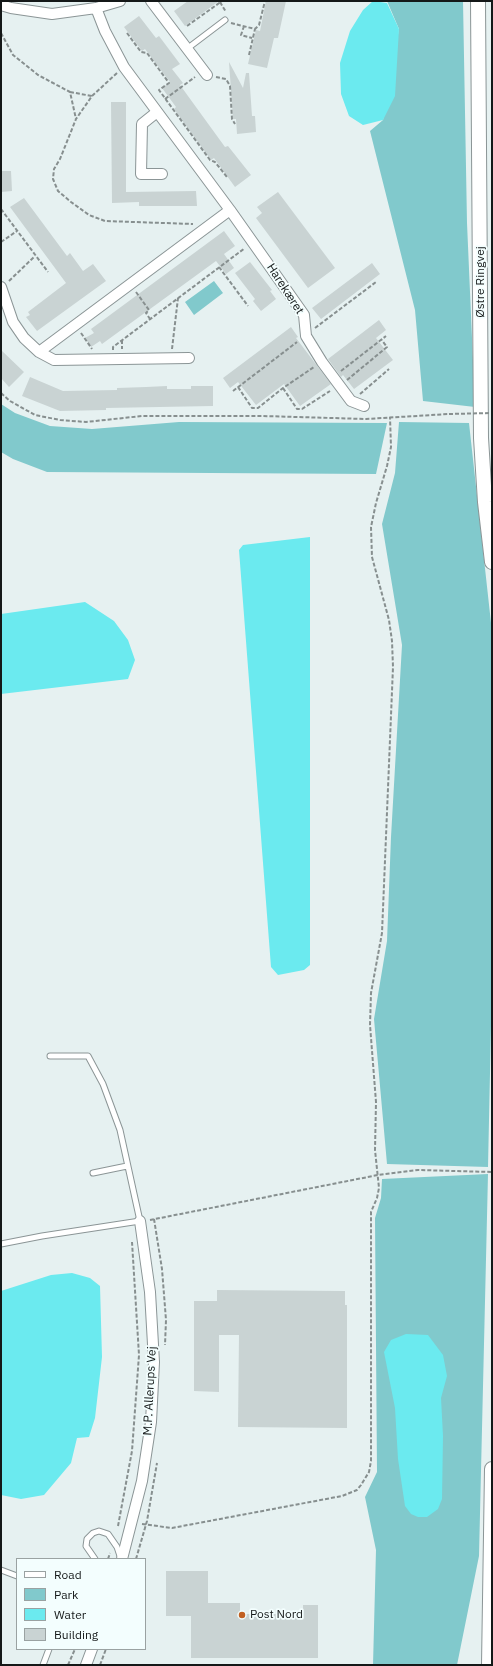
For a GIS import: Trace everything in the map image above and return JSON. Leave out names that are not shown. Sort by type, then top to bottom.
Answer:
[{"type":"main road","points":[[471,1],[479,60]]},
{"type":"main road","name":"Østre Ringvej","points":[[478,1],[482,438],[485,502],[492,562]]},
{"type":"main road","points":[[489,1665],[492,1469]]},
{"type":"street","points":[[1,5],[11,8],[52,14],[96,8],[120,1]]},
{"type":"street","points":[[151,1],[188,48],[205,73]]},
{"type":"street","name":"Harekæret","points":[[96,8],[105,31],[124,67],[230,210],[304,315],[306,336],[322,362],[351,401]]},
{"type":"street","points":[[157,112],[142,124],[141,174],[162,174]]},
{"type":"street","points":[[39,352],[230,210]]},
{"type":"street","points":[[3,285],[13,322],[24,338],[39,352],[54,360],[114,361],[189,358]]},
{"type":"street","points":[[351,401],[364,406]]},
{"type":"street","name":"M.P. Allerups Vej","points":[[121,1558],[142,1481],[151,1415],[154,1362],[150,1292],[140,1221]]},
{"type":"street","points":[[86,1665],[92,1650]]},
{"type":"lane","points":[[188,48],[224,20]]},
{"type":"lane","points":[[1,1244],[140,1221],[120,1130],[103,1084],[88,1056],[50,1056]]},
{"type":"lane","points":[[93,1173],[127,1166]]},
{"type":"lane","points":[[94,1558],[86,1546],[87,1540],[93,1533],[99,1531],[108,1534],[114,1541],[121,1558]]},
{"type":"lane","points":[[1,1570],[16,1576]]},
{"type":"lane","points":[[43,1665],[49,1650]]},
{"type":"path","points":[[187,26],[222,1]]},
{"type":"path","points":[[249,55],[255,29],[259,25],[265,1]]},
{"type":"path","points":[[224,20],[255,29]]},
{"type":"path","points":[[244,26],[242,35],[253,38]]},
{"type":"path","points":[[1,33],[13,55],[38,75],[70,92],[92,96]]},
{"type":"path","points":[[127,33],[141,52],[147,53],[169,83],[159,90],[210,160],[216,162],[227,177]]},
{"type":"path","points":[[124,67],[92,96],[76,119],[60,159],[54,169],[53,179],[58,191],[70,202],[89,215],[105,221],[210,225]]},
{"type":"path","points":[[165,98],[205,73],[226,79],[230,86],[232,119],[235,124]]},
{"type":"path","points":[[70,92],[76,119]]},
{"type":"path","points":[[1,209],[48,272]]},
{"type":"path","points":[[1,242],[17,231]]},
{"type":"path","points":[[114,361],[113,347],[253,242]]},
{"type":"path","points":[[3,285],[10,281],[36,256]]},
{"type":"path","points":[[219,268],[248,306]]},
{"type":"path","points":[[233,391],[376,282]]},
{"type":"path","points":[[130,285],[149,310],[146,313],[150,319]]},
{"type":"path","points":[[171,358],[178,298]]},
{"type":"path","points":[[76,325],[100,360]]},
{"type":"path","points":[[333,377],[386,336]]},
{"type":"path","points":[[283,388],[298,408],[302,409],[340,386],[387,347],[381,339]]},
{"type":"path","points":[[238,387],[252,408],[258,408],[283,388],[322,362]]},
{"type":"path","points":[[351,401],[389,369]]},
{"type":"path","points":[[1,393],[10,401],[35,415],[60,420],[86,422],[142,416],[263,416],[366,419],[492,413]]},
{"type":"path","points":[[146,1525],[165,1528],[189,1526],[342,1496],[357,1490],[362,1485],[369,1472],[371,1461],[371,1212],[378,1193],[378,1175],[375,1150],[376,1102],[370,1026],[375,967],[382,933],[392,648],[389,620],[372,558],[371,527],[391,447],[390,417]]},
{"type":"path","points":[[108,1558],[117,1530],[132,1451],[139,1355],[134,1267],[131,1244],[140,1221],[378,1175],[418,1170],[492,1172]]},
{"type":"path","points":[[68,1665],[75,1650]]},
{"type":"path","points":[[100,1665],[106,1650]]},
{"type":"green space","points":[[387,1],[463,1],[467,223],[475,407],[423,401],[415,310],[370,131],[383,120],[399,29]]},
{"type":"green space","points":[[214,281],[223,293],[194,315],[185,302]]},
{"type":"green space","points":[[1,404],[15,413],[50,426],[92,429],[179,422],[387,423],[376,474],[47,472],[13,459],[1,452]]},
{"type":"green space","points":[[399,422],[469,423],[492,632],[492,979],[488,1167],[387,1164],[374,1019],[387,941],[391,837],[402,645],[382,524],[395,473]]},
{"type":"green space","points":[[488,1174],[479,1556],[457,1665],[373,1665],[376,1550],[365,1497],[377,1472],[375,1218],[381,1198],[382,1179]]},
{"type":"water","points":[[373,1],[387,3],[399,29],[395,96],[383,120],[363,125],[349,116],[341,94],[340,63],[350,31],[363,10]]},
{"type":"water","points":[[310,537],[310,965],[304,970],[278,975],[271,967],[239,550],[243,545]]},
{"type":"water","points":[[85,602],[114,621],[128,640],[135,660],[128,679],[1,694],[1,614]]},
{"type":"water","points":[[72,1273],[90,1278],[100,1286],[102,1357],[95,1418],[89,1437],[77,1438],[71,1463],[44,1495],[21,1499],[1,1495],[1,1291],[51,1275]]},
{"type":"water","points":[[406,1334],[428,1335],[443,1355],[447,1376],[441,1398],[443,1436],[442,1499],[438,1509],[427,1517],[418,1517],[411,1514],[405,1506],[398,1459],[395,1408],[384,1352],[391,1340]]},
{"type":"building","points":[[188,1],[219,1],[185,26],[174,11]]},
{"type":"building","points":[[266,1],[286,1],[278,38],[274,38],[267,68],[248,64],[256,30],[260,31]]},
{"type":"building","points":[[139,16],[156,38],[159,36],[180,64],[172,69],[183,83],[180,85],[225,147],[228,146],[251,175],[235,187],[214,158],[211,160],[174,109],[176,107],[162,88],[170,82],[145,49],[142,51],[124,27]]},
{"type":"building","points":[[229,62],[243,88],[246,73],[249,73],[252,116],[255,116],[256,132],[237,134],[236,119],[233,119]]},
{"type":"building","points":[[111,102],[126,102],[126,192],[196,191],[197,206],[139,206],[139,202],[112,203]]},
{"type":"building","points":[[1,171],[11,171],[12,191],[1,192]]},
{"type":"building","points":[[278,192],[335,268],[308,288],[256,218],[262,213],[257,207]]},
{"type":"building","points":[[24,198],[67,256],[70,253],[83,271],[93,264],[106,281],[37,331],[26,317],[30,315],[28,312],[66,283],[10,207]]},
{"type":"building","points":[[224,231],[235,246],[224,254],[234,268],[226,274],[216,261],[102,344],[100,341],[91,347],[85,338],[94,333],[91,329]]},
{"type":"building","points":[[250,262],[272,290],[270,291],[276,299],[261,311],[253,301],[255,299],[235,273]]},
{"type":"building","points":[[372,263],[380,274],[321,319],[312,308]]},
{"type":"building","points":[[379,320],[386,330],[376,338],[393,360],[354,389],[343,375],[341,377],[328,359]]},
{"type":"building","points":[[291,327],[298,337],[296,338],[331,384],[300,406],[284,384],[256,405],[238,382],[230,388],[223,378]]},
{"type":"building","points":[[1,350],[24,372],[9,387],[1,378]]},
{"type":"building","points":[[30,377],[63,391],[117,390],[117,388],[167,386],[167,389],[191,389],[191,386],[213,386],[213,406],[106,408],[106,410],[60,411],[22,396]]},
{"type":"building","points":[[217,1290],[345,1291],[345,1305],[347,1305],[347,1428],[238,1427],[239,1335],[219,1335],[219,1392],[194,1391],[194,1301],[217,1301]]},
{"type":"building","name":"Post Nord","points":[[166,1571],[208,1571],[208,1603],[240,1603],[240,1614],[303,1614],[303,1605],[318,1605],[318,1658],[191,1658],[191,1616],[166,1616]]},
{"type":"place","name":"Post Nord","points":[[242,1615]]}]
